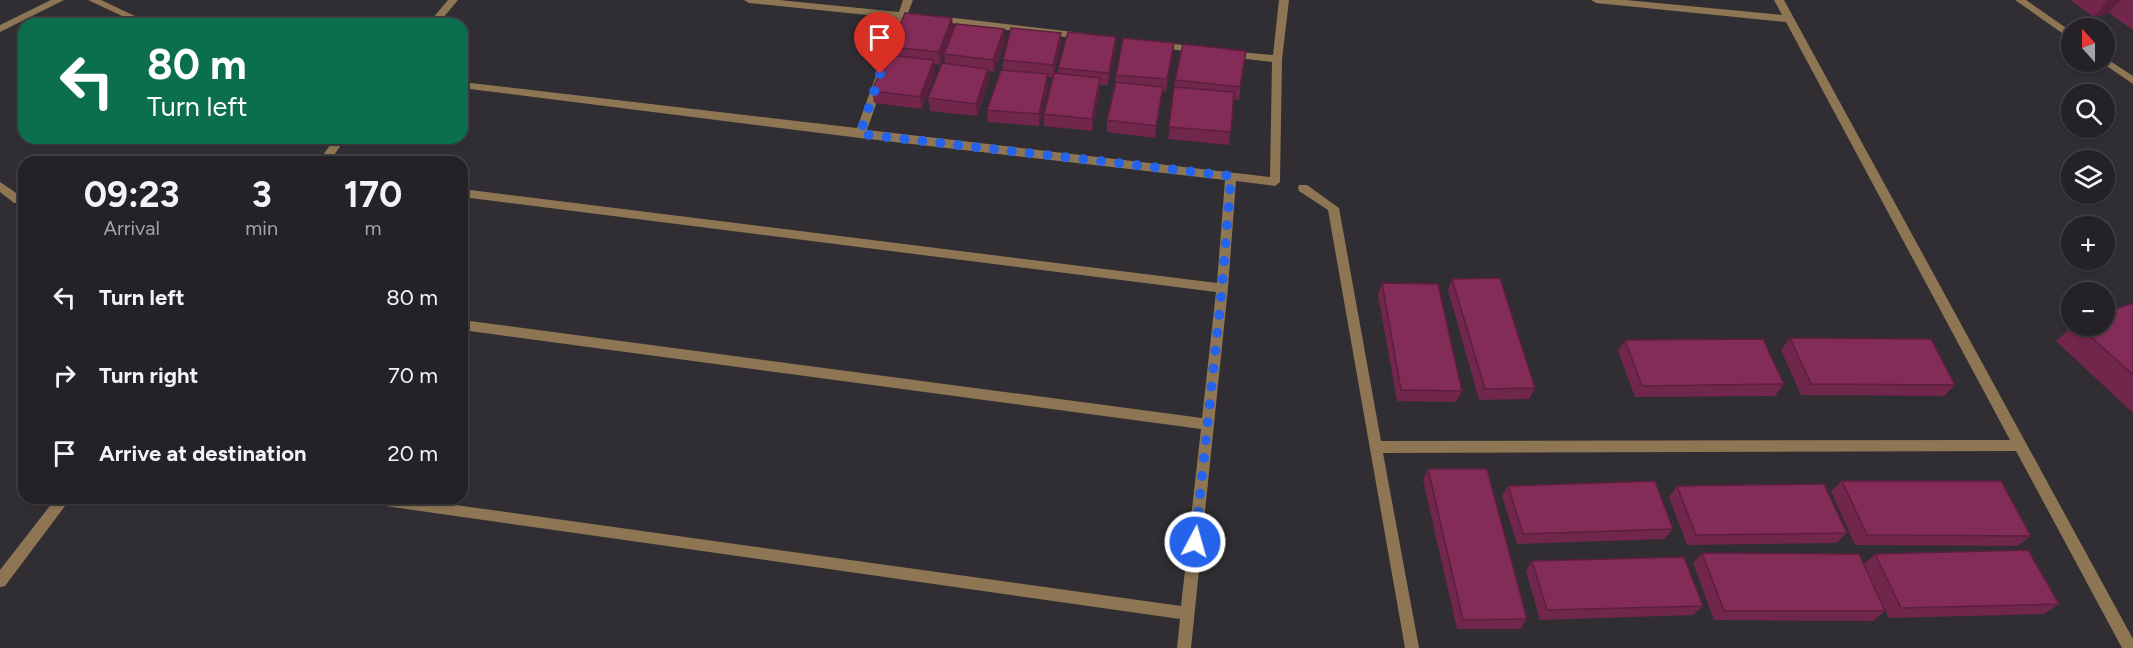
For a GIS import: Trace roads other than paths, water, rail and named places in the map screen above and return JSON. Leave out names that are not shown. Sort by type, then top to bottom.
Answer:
[{"type":"street","points":[[23,18],[60,0]]},
{"type":"street","points":[[93,0],[134,18]]},
{"type":"street","points":[[438,18],[453,0]]},
{"type":"street","points":[[749,0],[1089,37]]},
{"type":"street","points":[[860,134],[908,0]]},
{"type":"street","points":[[468,86],[1275,182],[1277,59],[1284,0]]},
{"type":"street","points":[[1596,0],[1790,19]]},
{"type":"street","points":[[1779,0],[2130,648]]},
{"type":"street","points":[[2020,0],[2061,29]]},
{"type":"street","points":[[0,29],[18,20]]},
{"type":"street","points":[[1148,44],[1206,51]]},
{"type":"street","points":[[1218,52],[1277,59]]},
{"type":"street","points":[[2115,68],[2133,81]]},
{"type":"street","points":[[328,156],[337,144]]},
{"type":"street","points":[[1184,648],[1222,288],[1231,176]]},
{"type":"street","points":[[0,186],[18,200]]},
{"type":"street","points":[[1303,188],[1333,208],[1412,648]]},
{"type":"street","points":[[468,194],[1222,288]]},
{"type":"street","points":[[468,326],[1208,424]]},
{"type":"street","points":[[1375,447],[2021,445]]},
{"type":"street","points":[[0,581],[59,504]]},
{"type":"street","points":[[405,504],[1187,613]]}]
